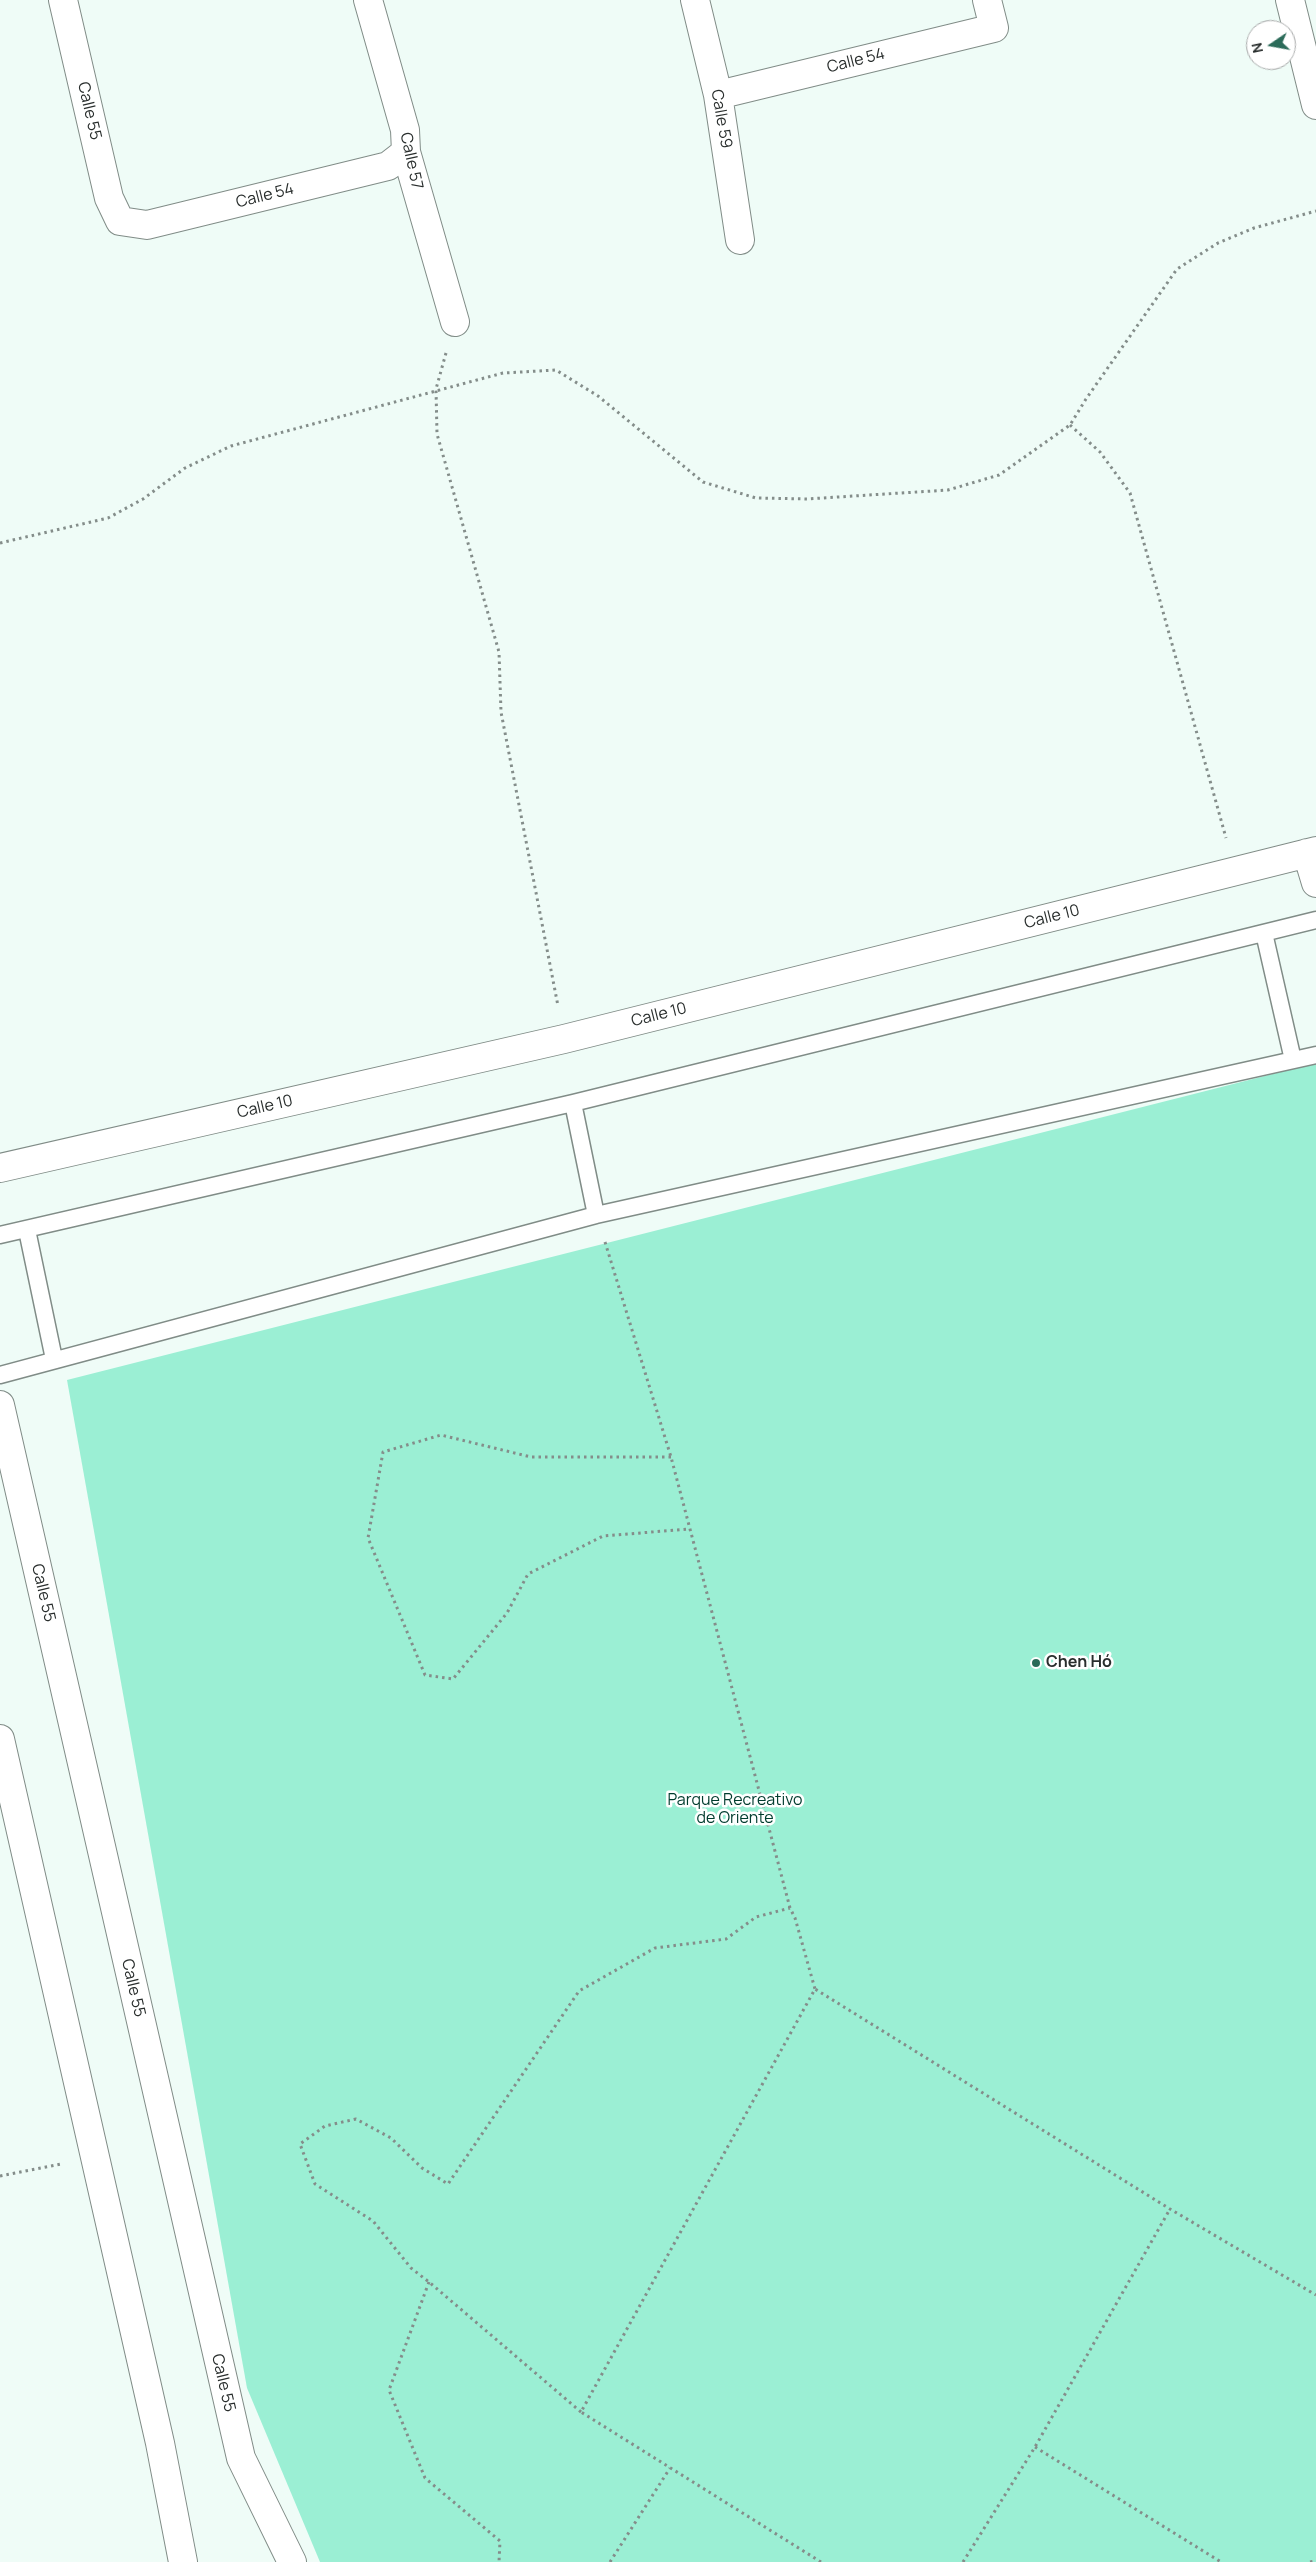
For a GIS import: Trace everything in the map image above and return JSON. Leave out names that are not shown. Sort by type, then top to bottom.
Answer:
[{"type":"street","name":"Calle 55","points":[[63,0],[109,198],[120,221]]},
{"type":"street","name":"Calle 57","points":[[368,0],[405,130],[406,152],[454,322]]},
{"type":"street","name":"Calle 59","points":[[695,0],[718,95],[740,240]]},
{"type":"street","name":"Calle 54","points":[[718,95],[994,28],[987,0]]},
{"type":"street","points":[[1290,0],[1316,105]]},
{"type":"street","name":"Calle 54","points":[[120,221],[147,225],[388,166],[406,152]]},
{"type":"street","points":[[1311,852],[1316,883]]},
{"type":"street","name":"Calle 10","points":[[0,1168],[564,1039],[1311,852]]},
{"type":"street","name":"Calle 55","points":[[0,1405],[241,2458],[292,2562]]},
{"type":"street","points":[[0,1739],[160,2443],[183,2562]]},
{"type":"lane","points":[[0,1235],[573,1103],[1316,920]]},
{"type":"lane","points":[[1264,933],[1293,1060]]},
{"type":"lane","points":[[0,1375],[596,1215],[1316,1055]]},
{"type":"lane","points":[[573,1103],[596,1215]]},
{"type":"lane","points":[[28,1230],[54,1359]]},
{"type":"path","points":[[0,543],[108,518],[143,499],[186,468],[231,446],[436,389],[503,373],[556,370],[598,396],[703,482],[756,498],[817,499],[948,490],[999,475],[1070,424],[1177,270],[1218,242],[1254,228],[1316,211]]},
{"type":"path","points":[[454,322],[436,389],[437,434],[499,652],[502,712],[564,1039]]},
{"type":"path","points":[[1070,424],[1100,452],[1130,493],[1234,871]]},
{"type":"path","points":[[596,1215],[671,1457],[790,1908],[795,1918],[815,1989],[1170,2210],[1316,2295]]},
{"type":"path","points":[[671,1457],[531,1457],[441,1435],[384,1452],[368,1538],[425,1675],[453,1679],[507,1613],[528,1574],[603,1536],[689,1529]]},
{"type":"path","points":[[790,1908],[756,1917],[726,1940],[654,1948],[579,1991],[448,2184],[422,2168],[391,2138],[356,2119],[325,2126],[300,2144],[315,2184],[373,2221],[410,2268],[429,2282],[581,2412],[821,2562]]},
{"type":"path","points":[[581,2412],[815,1989]]},
{"type":"path","points":[[0,2176],[94,2158]]},
{"type":"path","points":[[962,2562],[1035,2448],[1170,2210]]},
{"type":"path","points":[[429,2282],[389,2390],[425,2478],[500,2541],[499,2562]]},
{"type":"path","points":[[1035,2448],[1222,2562]]},
{"type":"path","points":[[610,2562],[670,2468]]},
{"type":"path","points":[[1310,2562],[1316,2561]]},
{"type":"green space","name":"Parque Recreativo de Oriente","points":[[1316,1063],[1316,2562],[320,2562],[247,2388],[67,1380]]},
{"type":"place","name":"Chen Hó","points":[[1036,1663]]}]
